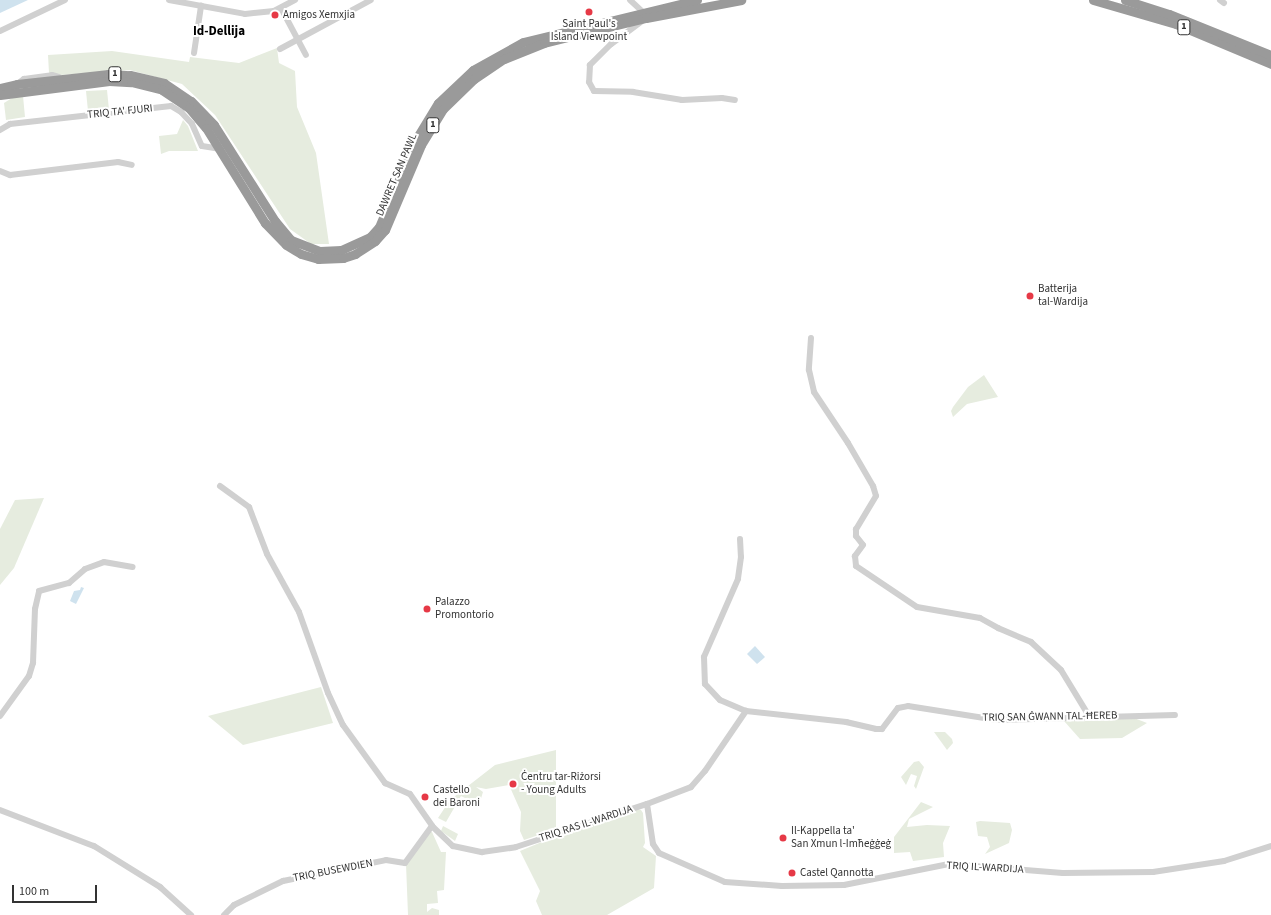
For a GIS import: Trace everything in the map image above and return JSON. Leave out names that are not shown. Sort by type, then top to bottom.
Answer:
[{"type":"highway","name":"DAWRET SAN PAWL","points":[[0,95],[108,81],[131,82],[162,90],[174,96],[189,108],[221,149],[265,223],[286,246],[301,254],[318,259],[343,258],[355,254],[375,241],[385,230],[421,145],[443,109],[474,79],[504,59],[544,43],[697,0]]},
{"type":"highway","name":"DAWRET SAN PAWL","points":[[0,88],[17,84],[108,74],[130,75],[164,83],[191,101],[214,125],[275,221],[291,240],[320,251],[341,250],[370,237],[379,227],[416,138],[438,103],[473,70],[524,42],[644,14],[741,0]]},
{"type":"highway","name":"1","points":[[1093,0],[1176,24],[1271,64]]},
{"type":"highway","name":"1","points":[[1125,0],[1169,14],[1271,55]]},
{"type":"street","points":[[0,31],[65,0]]},
{"type":"street","points":[[169,0],[245,14],[264,13],[281,8],[295,0]]},
{"type":"street","points":[[280,49],[371,0]]},
{"type":"street","points":[[630,0],[644,14],[590,65],[589,82],[594,91],[633,92],[682,100],[722,98],[735,100]]},
{"type":"street","points":[[194,53],[201,6]]},
{"type":"street","points":[[281,8],[306,55]]},
{"type":"street","name":"TRIQ TA' FJURI","points":[[0,130],[10,124],[171,106],[181,112],[192,124],[197,139]]},
{"type":"street","name":"DAWRET SAN PAWL","points":[[214,125],[221,141],[221,149]]},
{"type":"street","points":[[197,139],[208,143],[212,141],[212,137]]},
{"type":"street","points":[[197,139],[202,146],[221,149]]},
{"type":"street","points":[[0,171],[10,175],[118,162],[132,165]]},
{"type":"street","points":[[811,338],[809,370],[814,392],[873,486],[876,496],[856,529],[856,536],[864,545],[855,556],[856,566],[917,607],[980,618],[1031,642],[1061,670],[1089,716]]},
{"type":"street","name":"TRIQ RAS IL-WARDIJA","points":[[220,486],[249,508],[267,554],[299,612],[326,687],[343,725],[384,784],[410,794],[432,826],[453,846],[469,851],[492,852],[516,847],[647,804],[691,787],[705,771],[746,711]]},
{"type":"street","points":[[740,539],[741,557],[738,579],[704,657],[704,665],[705,684],[720,700],[746,711]]},
{"type":"street","points":[[0,716],[29,676],[33,663],[35,609],[39,591],[69,583],[85,569],[104,562],[133,567]]},
{"type":"street","name":"TRIQ SAN ĠWANN TAL-ĦEREB","points":[[746,711],[846,722],[876,729],[882,729],[898,708],[908,706],[997,720],[1089,716],[1175,715]]},
{"type":"street","name":"TRIQ IL-WARDIJA","points":[[647,804],[653,844],[659,853],[725,882],[782,886],[844,885],[949,864],[1063,873],[1153,872],[1224,861],[1271,846]]},
{"type":"street","points":[[0,810],[94,846],[160,887],[191,915]]},
{"type":"street","name":"TRIQ BUSEWDIEN","points":[[224,915],[234,904],[283,881],[386,860],[405,863],[432,826]]},
{"type":"shaded area","points":[[277,48],[279,63],[295,71],[297,107],[316,153],[329,244],[311,244],[290,229],[215,115],[182,84],[130,70],[61,75],[49,73],[48,55],[112,51],[189,62],[190,57],[239,63]]},
{"type":"shaded area","points":[[107,90],[109,110],[88,111],[86,91]]},
{"type":"shaded area","points":[[23,96],[25,117],[6,120],[4,103],[12,98]]},
{"type":"shaded area","points":[[183,120],[188,126],[198,151],[169,151],[161,154],[159,136],[177,134]]},
{"type":"shaded area","points":[[984,375],[998,397],[967,404],[953,417],[951,411],[953,407],[968,387]]},
{"type":"shaded area","points":[[44,498],[14,568],[0,585],[0,529],[15,500]]},
{"type":"shaded area","points":[[321,687],[333,723],[243,745],[208,716]]},
{"type":"shaded area","points":[[1134,718],[1147,723],[1122,738],[1080,739],[1064,721]]},
{"type":"shaded area","points":[[934,732],[945,732],[952,739],[953,743],[947,750]]},
{"type":"shaded area","points":[[556,750],[556,829],[524,840],[520,831],[521,812],[509,785],[486,789],[476,787],[483,792],[479,805],[461,796],[446,822],[438,818],[450,800],[495,765]]},
{"type":"shaded area","points":[[919,761],[924,767],[916,789],[914,786],[917,776],[911,774],[906,785],[901,777],[914,762]]},
{"type":"shaded area","points":[[921,802],[933,807],[909,819],[907,827],[927,825],[950,826],[943,843],[944,857],[913,861],[910,852],[894,853],[894,837]]},
{"type":"shaded area","points":[[636,809],[641,810],[643,813],[645,843],[643,847],[656,856],[654,888],[607,915],[542,915],[536,901],[540,891],[520,851],[566,832]]},
{"type":"shaded area","points":[[976,822],[1010,823],[1012,830],[1009,843],[985,854],[990,847],[987,837],[978,836]]},
{"type":"shaded area","points":[[443,826],[458,834],[455,841],[441,831]]},
{"type":"shaded area","points":[[429,832],[432,832],[441,852],[446,852],[444,890],[437,891],[438,903],[427,904],[427,912],[432,908],[439,910],[439,915],[408,915],[406,864]]},
{"type":"water","points":[[0,0],[28,0],[0,13]]},
{"type":"water","points":[[81,587],[84,588],[76,604],[70,601],[74,591],[80,590]]},
{"type":"water","points":[[755,646],[765,657],[757,664],[747,654]]},
{"type":"place","name":"Saint Paul's Island Viewpoint","points":[[589,12]]},
{"type":"place","name":"Amigos Xemxjia","points":[[275,15]]},
{"type":"place","name":"Batterija tal-Wardija","points":[[1030,296]]},
{"type":"place","name":"Palazzo Promontorio","points":[[427,609]]},
{"type":"place","name":"Ċentru tar-Riżorsi - Young Adults","points":[[513,784]]},
{"type":"place","name":"Castello dei Baroni","points":[[425,797]]},
{"type":"place","name":"Il-Kappella ta' San Xmun l-Imħeġġeġ","points":[[783,838]]},
{"type":"place","name":"Castel Qannotta","points":[[792,873]]},
{"type":"district","name":"Id-Dellija","points":[[219,31]]}]
